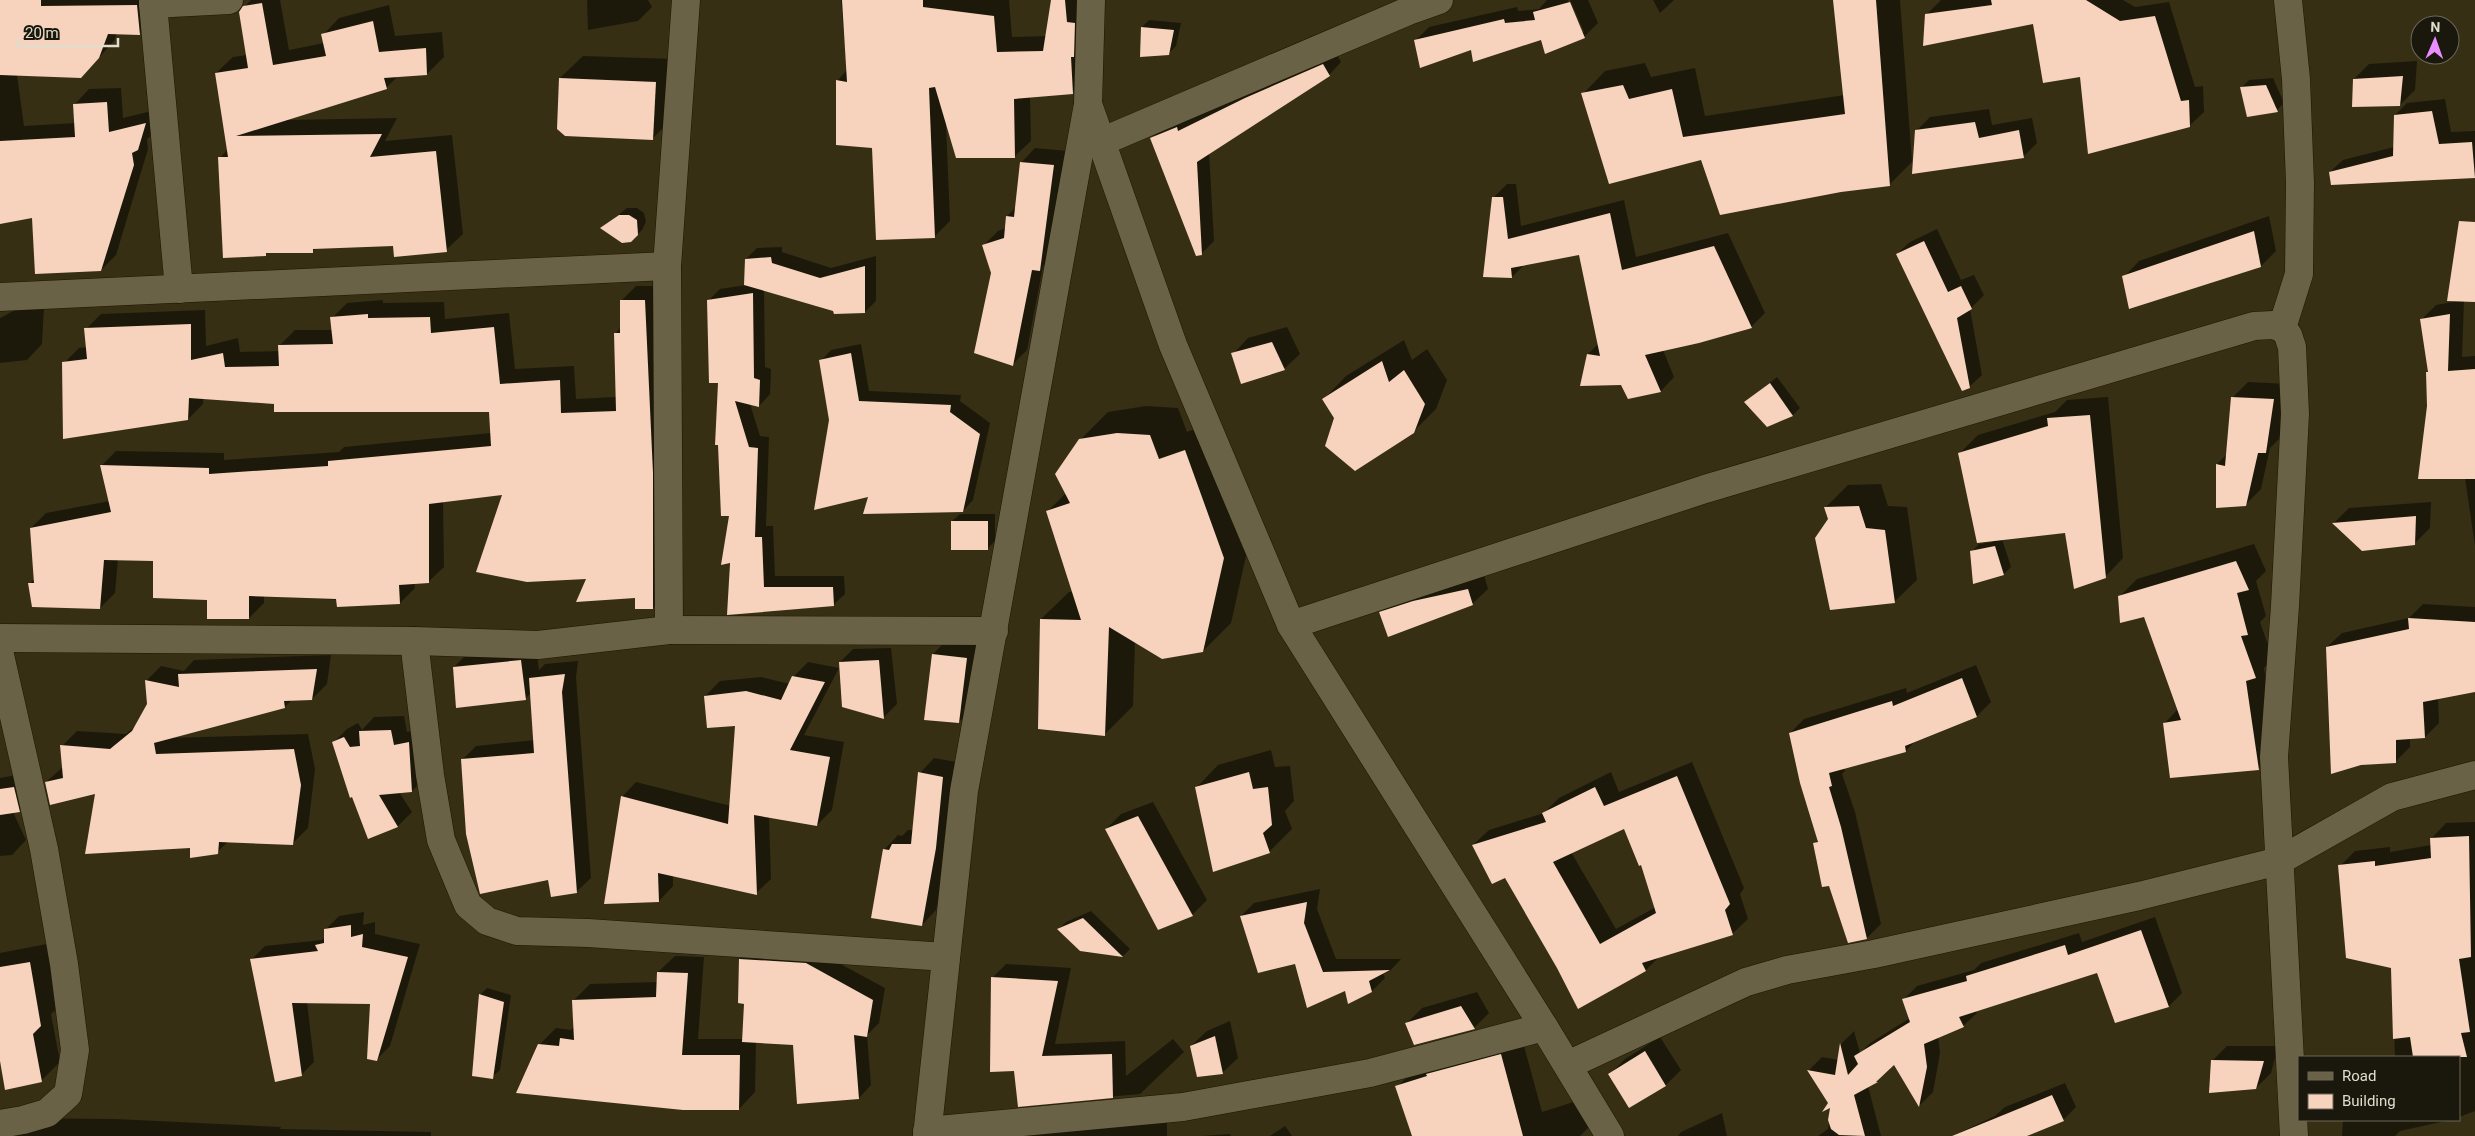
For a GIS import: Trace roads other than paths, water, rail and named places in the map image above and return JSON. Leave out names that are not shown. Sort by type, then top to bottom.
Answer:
[{"type":"street","points":[[180,289],[153,2],[229,0]]},
{"type":"street","points":[[669,630],[667,266],[686,0]]},
{"type":"street","points":[[1091,0],[1088,104],[964,791],[927,1134],[1183,1107],[1370,1073],[1544,1027]]},
{"type":"street","points":[[1101,142],[1408,11],[1439,0]]},
{"type":"street","points":[[2282,328],[2299,274],[2300,184],[2296,79],[2288,0]]},
{"type":"street","points":[[1088,104],[1173,345],[1290,626],[1568,1065],[1610,1136]]},
{"type":"street","points":[[0,297],[667,266]]},
{"type":"street","points":[[1290,626],[1705,489],[2254,326],[2273,325],[2282,328],[2288,335],[2292,347],[2295,414],[2285,606],[2274,757],[2294,1136]]},
{"type":"street","points":[[0,638],[414,641],[538,645],[669,630],[994,631]]},
{"type":"street","points":[[414,641],[430,775],[441,840],[468,905],[487,921],[517,931],[588,933],[946,957]]},
{"type":"street","points":[[0,655],[44,849],[64,964],[75,1050],[68,1094],[46,1113],[0,1124]]},
{"type":"street","points":[[1568,1065],[1746,982],[1787,970],[1874,954],[2139,896],[2279,860],[2392,797],[2475,775]]}]
